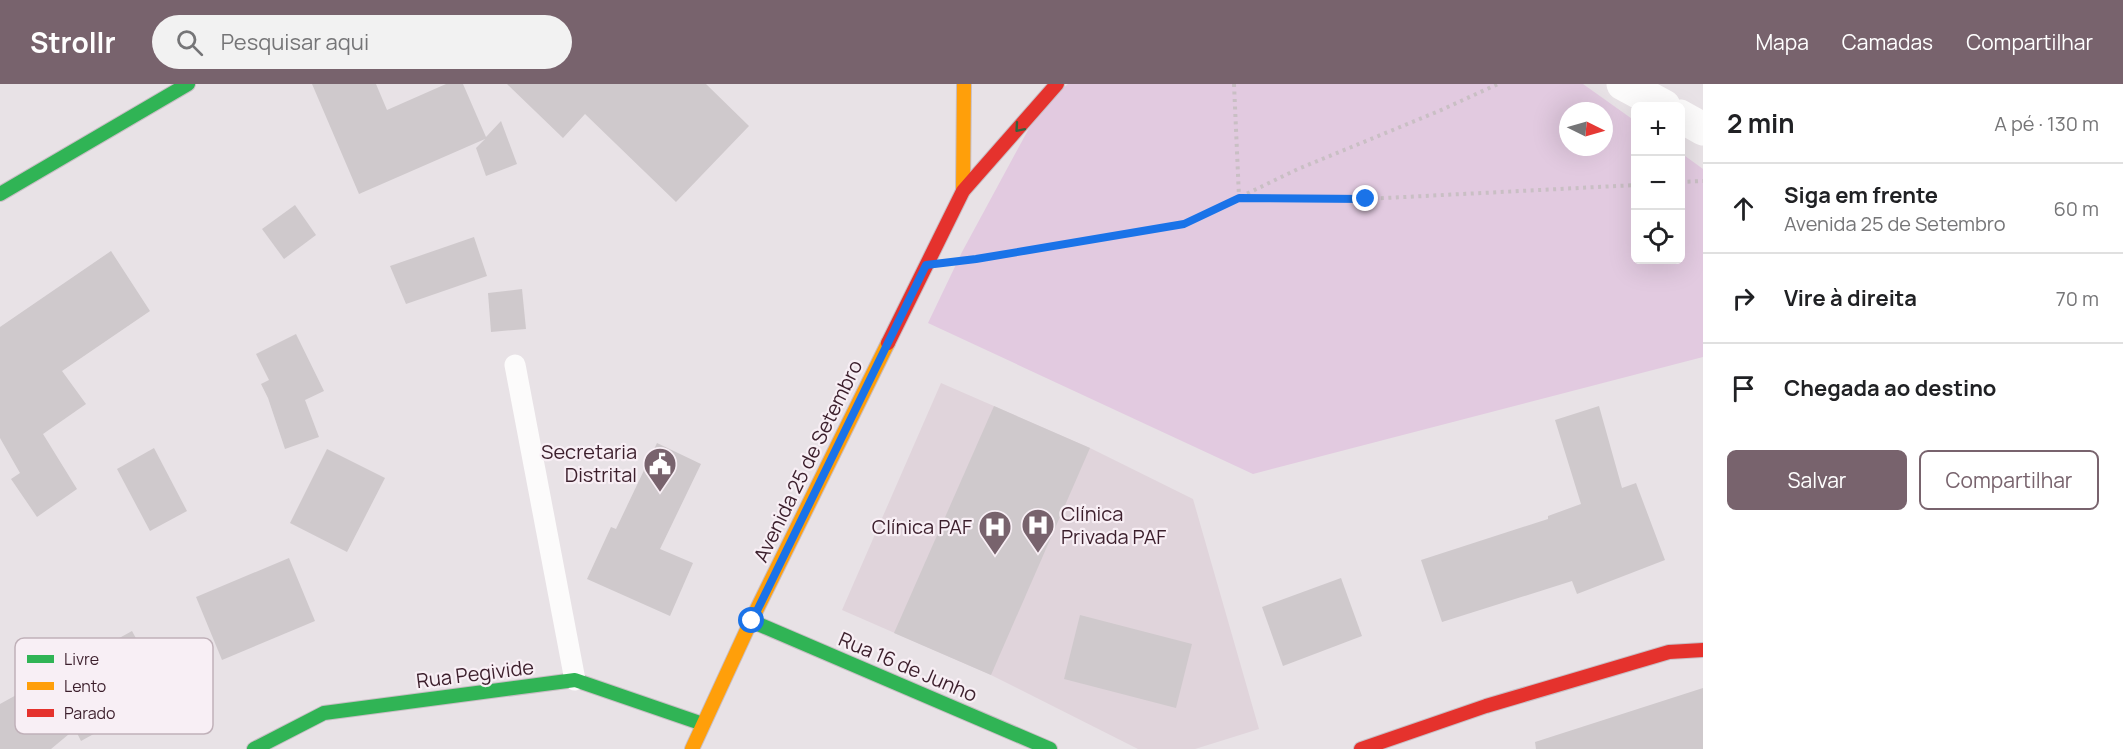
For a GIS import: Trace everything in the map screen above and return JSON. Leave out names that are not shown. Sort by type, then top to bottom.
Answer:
[{"type":"street","points":[[0,194],[188,84]]},
{"type":"street","name":"Avenida 25 de Setembro","points":[[963,191],[964,84]]},
{"type":"street","name":"Avenida 25 de Setembro","points":[[692,749],[752,621],[963,191],[1057,84]]},
{"type":"street","points":[[1623,84],[1657,102]]},
{"type":"street","points":[[1685,119],[1703,129]]},
{"type":"street","name":"Rua 16 de Junho","points":[[752,621],[1050,749]]},
{"type":"street","points":[[1361,749],[1486,706],[1658,655],[1703,650]]},
{"type":"street","name":"Rua Pegivide","points":[[254,749],[324,713],[575,681],[703,724]]},
{"type":"lane","points":[[515,365],[575,681]]},
{"type":"path","points":[[1234,84],[1239,198]]},
{"type":"path","points":[[926,265],[976,259],[1184,224],[1298,170],[1498,84]]},
{"type":"path","points":[[1685,182],[1703,181]]},
{"type":"path","points":[[1239,198],[1366,199],[1631,185]]},
{"type":"shaded area","points":[[1068,84],[1583,84],[1608,102],[1559,102],[1559,156],[1613,156],[1613,105],[1631,118],[1631,264],[1685,264],[1685,156],[1703,169],[1703,357],[1253,474],[928,323],[962,252],[1040,108]]},
{"type":"shaded area","name":"Clínica Privada PAF","points":[[941,383],[1090,448],[1193,499],[1259,729],[1195,749],[1138,749],[991,675],[842,610]]},
{"type":"building","points":[[312,84],[376,84],[387,110],[446,84],[463,84],[486,137],[501,121],[517,164],[486,176],[476,148],[485,139],[359,194]]},
{"type":"building","points":[[507,84],[706,84],[749,126],[676,202],[585,114],[563,138]]},
{"type":"building","points":[[295,205],[316,235],[284,259],[262,229]]},
{"type":"building","points":[[474,237],[487,276],[406,304],[390,266]]},
{"type":"building","points":[[111,251],[150,311],[62,371],[86,404],[43,434],[77,489],[37,517],[11,479],[20,473],[0,438],[0,327]]},
{"type":"building","points":[[522,289],[526,329],[491,332],[488,293]]},
{"type":"building","points":[[296,334],[324,391],[305,400],[319,437],[285,449],[261,384],[269,380],[256,354]]},
{"type":"building","points":[[994,406],[1090,448],[991,675],[894,633]]},
{"type":"building","points":[[1599,406],[1622,488],[1636,483],[1665,560],[1577,594],[1572,581],[1442,622],[1421,560],[1548,519],[1548,516],[1581,504],[1555,420]]},
{"type":"building","points":[[657,443],[701,464],[660,549],[693,563],[670,616],[587,579],[611,527],[616,529]]},
{"type":"building","points":[[154,448],[187,511],[150,531],[117,469]]},
{"type":"building","points":[[327,449],[385,478],[347,552],[290,523]]},
{"type":"building","points":[[289,558],[315,621],[222,660],[196,597]]},
{"type":"building","points":[[1341,578],[1362,636],[1283,666],[1262,607]]},
{"type":"building","points":[[1080,615],[1192,644],[1176,708],[1064,679]]},
{"type":"building","points":[[132,631],[136,638],[119,638]]},
{"type":"building","points":[[1703,688],[1703,749],[1536,749],[1535,742]]},
{"type":"building","points":[[15,696],[15,734],[69,734],[51,749],[0,749],[0,704]]},
{"type":"building","points":[[78,734],[94,734],[81,741]]},
{"type":"traffic: fast","points":[[0,194],[188,84]]},
{"type":"traffic: fast","points":[[751,621],[1050,749]]},
{"type":"traffic: fast","points":[[254,749],[324,713],[575,680],[703,724]]},
{"type":"traffic: slow","points":[[963,191],[964,84]]},
{"type":"traffic: slow","points":[[692,749],[751,621],[888,343]]},
{"type":"traffic: jam","points":[[888,343],[963,191],[1057,84]]},
{"type":"traffic: jam","points":[[1361,749],[1486,706],[1669,652],[1703,650]]},
{"type":"place","name":"Secretaria Distrital","points":[[660,493]]},
{"type":"place","name":"Clínica Privada PAF","points":[[1038,554]]},
{"type":"place","name":"Clínica PAF","points":[[995,556]]},
{"type":"route","points":[[752,621],[926,265],[976,259],[1184,224],[1239,198],[1366,199]]}]
